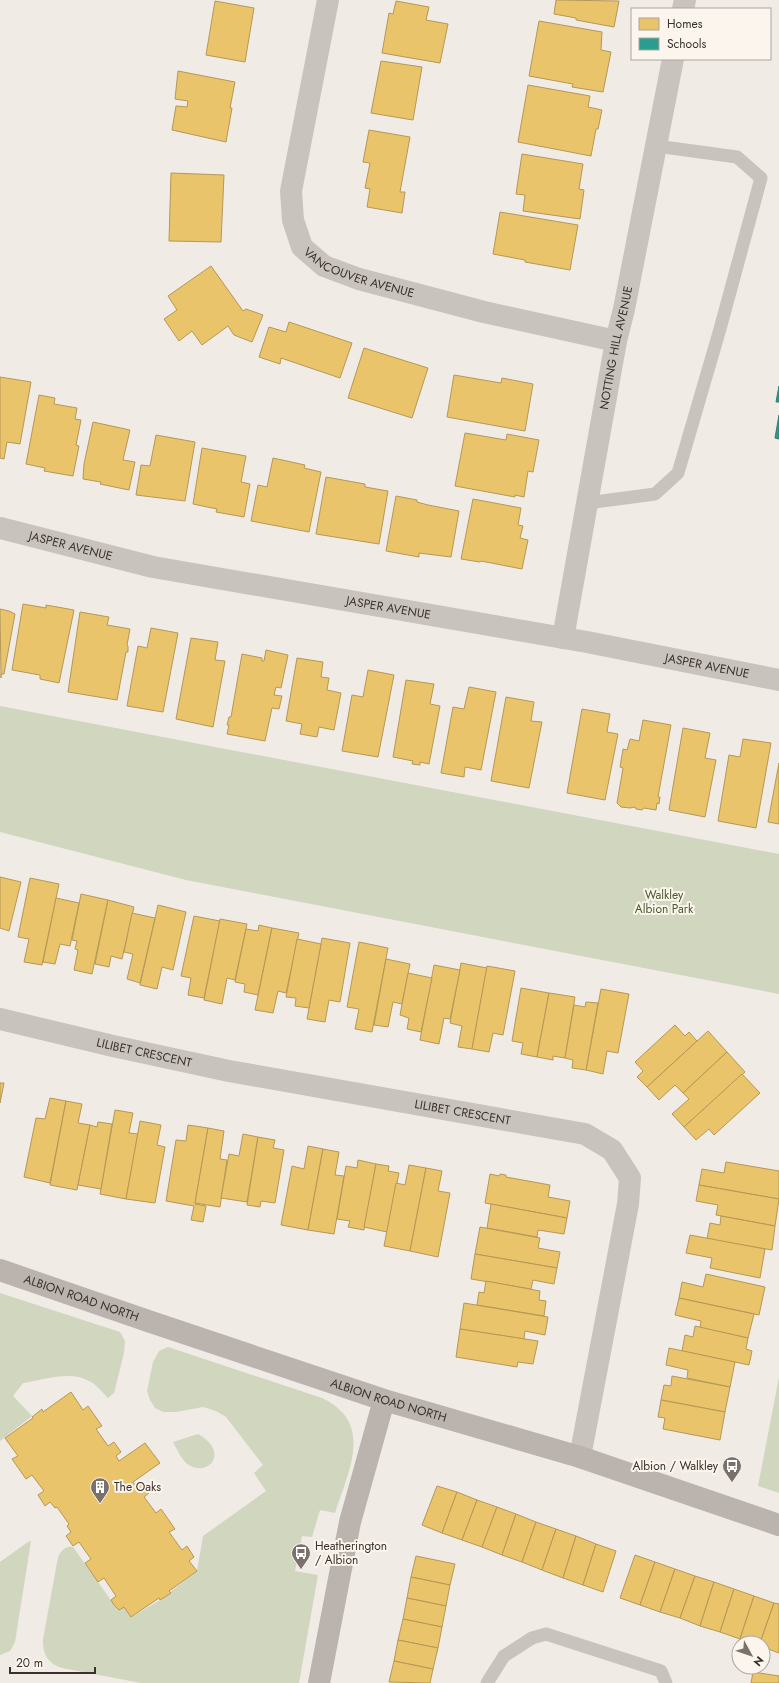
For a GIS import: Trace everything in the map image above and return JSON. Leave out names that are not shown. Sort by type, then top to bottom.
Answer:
[{"type":"street","name":"VANCOUVER AVENUE","points":[[328,0],[291,191],[293,220],[302,247],[324,266],[359,279],[484,312],[616,341]]},
{"type":"street","name":"NOTTING HILL AVENUE","points":[[564,638],[616,341],[673,60]]},
{"type":"street","name":"JASPER AVENUE","points":[[0,528],[153,567],[564,638],[779,680]]},
{"type":"street","name":"LILIBET CRESCENT","points":[[0,1019],[113,1046],[229,1071],[585,1134],[612,1150],[630,1178],[630,1185],[580,1457]]},
{"type":"street","name":"ALBION ROAD NORTH","points":[[0,1270],[384,1400],[580,1457],[779,1525]]},
{"type":"street","points":[[319,1683],[350,1522],[384,1400]]},
{"type":"lane","points":[[587,503],[655,494],[678,473],[720,329],[761,178],[737,157],[656,146]]},
{"type":"lane","points":[[487,1683],[504,1656],[532,1638],[546,1634],[661,1671],[666,1683]]},
{"type":"green space","name":"Walkley Albion Park","points":[[0,706],[779,854],[779,994],[186,880],[0,832]]},
{"type":"green space","points":[[0,1293],[120,1332],[125,1341],[124,1353],[114,1393],[108,1398],[92,1382],[73,1376],[56,1377],[23,1383],[13,1396],[32,1416],[0,1441]]},
{"type":"green space","points":[[168,1347],[322,1398],[338,1408],[348,1421],[353,1435],[351,1465],[335,1513],[320,1510],[312,1537],[302,1536],[295,1571],[318,1575],[299,1683],[141,1683],[62,1668],[53,1664],[45,1654],[43,1639],[58,1557],[64,1549],[73,1547],[118,1610],[124,1607],[132,1617],[160,1600],[197,1571],[203,1536],[266,1491],[254,1473],[263,1465],[226,1417],[216,1411],[203,1407],[176,1412],[163,1412],[155,1408],[147,1391],[153,1362],[159,1351]]},
{"type":"green space","points":[[779,1377],[779,1493],[758,1486]]},
{"type":"green space","points":[[198,1434],[208,1441],[213,1448],[213,1461],[203,1468],[196,1468],[186,1463],[173,1442]]},
{"type":"green space","points":[[31,1541],[15,1642],[10,1651],[0,1655],[0,1562]]},
{"type":"building: Homes","points":[[556,0],[619,1],[614,27],[576,20],[576,18],[554,14]]},
{"type":"building: Homes","points":[[215,1],[254,8],[245,62],[206,55]]},
{"type":"building: Homes","points":[[396,1],[429,7],[426,20],[448,24],[440,63],[382,53],[389,13],[393,14]]},
{"type":"building: Homes","points":[[539,21],[602,32],[601,50],[611,52],[603,92],[572,87],[573,84],[529,76]]},
{"type":"building: Homes","points":[[381,61],[422,67],[413,120],[371,113]]},
{"type":"building: Homes","points":[[178,71],[235,82],[226,142],[172,130],[176,106],[187,107],[188,101],[175,99]]},
{"type":"building: Homes","points":[[528,85],[590,96],[588,107],[602,110],[598,129],[596,129],[591,156],[518,142]]},
{"type":"building: Homes","points":[[369,130],[410,137],[400,192],[405,192],[402,213],[367,207],[370,189],[365,188],[370,163],[363,162]]},
{"type":"building: Homes","points":[[522,154],[583,164],[579,189],[584,190],[580,219],[523,211],[525,195],[516,194]]},
{"type":"building: Homes","points":[[171,173],[224,175],[221,242],[169,241]]},
{"type":"building: Homes","points":[[500,212],[578,225],[570,270],[525,262],[525,260],[493,254]]},
{"type":"building: Homes","points":[[211,266],[243,311],[246,309],[263,315],[252,342],[234,335],[228,326],[202,345],[192,331],[179,341],[164,319],[177,310],[168,296]]},
{"type":"building: Homes","points":[[289,322],[352,343],[340,378],[281,358],[280,364],[259,357],[269,327],[286,332]]},
{"type":"building: Homes","points":[[364,348],[428,368],[412,418],[348,398]]},
{"type":"building: Homes","points":[[454,375],[501,383],[502,378],[533,384],[525,431],[447,417]]},
{"type":"building: Homes","points":[[0,377],[31,382],[20,444],[7,442],[4,459],[0,458]]},
{"type":"building: Homes","points":[[39,395],[55,398],[54,404],[77,408],[75,419],[81,420],[76,445],[79,446],[73,476],[44,471],[45,468],[26,464]]},
{"type":"building: Homes","points":[[93,422],[130,430],[123,460],[135,462],[129,490],[100,484],[101,482],[83,479],[84,464]]},
{"type":"building: Homes","points":[[465,433],[506,440],[507,434],[539,440],[533,472],[528,471],[524,497],[515,495],[515,497],[455,486]]},
{"type":"building: Homes","points":[[156,435],[195,442],[185,501],[136,495],[141,465],[150,466]]},
{"type":"building: Homes","points":[[202,448],[246,456],[241,482],[250,484],[244,517],[216,512],[217,509],[193,504]]},
{"type":"building: Homes","points":[[273,458],[305,465],[304,468],[321,472],[309,532],[251,521],[258,485],[267,487]]},
{"type":"building: Homes","points":[[326,477],[365,484],[365,487],[388,491],[379,544],[316,534]]},
{"type":"building: Homes","points":[[396,496],[417,500],[417,502],[428,505],[459,511],[451,557],[419,553],[419,557],[386,551]]},
{"type":"building: Homes","points":[[473,499],[521,508],[518,525],[523,526],[520,538],[528,540],[522,569],[481,561],[461,559]]},
{"type":"building: Homes","points":[[23,604],[46,608],[46,605],[74,610],[59,683],[40,679],[40,675],[12,670]]},
{"type":"building: Homes","points":[[0,609],[15,614],[4,674],[1,674],[1,678]]},
{"type":"building: Homes","points":[[80,612],[109,617],[107,625],[130,629],[127,645],[128,652],[126,652],[117,700],[68,692]]},
{"type":"building: Homes","points":[[151,628],[178,633],[163,712],[127,706],[138,646],[147,648]]},
{"type":"building: Homes","points":[[191,638],[218,642],[215,660],[225,661],[213,727],[176,719]]},
{"type":"building: Homes","points":[[266,650],[288,655],[281,688],[276,687],[274,695],[282,696],[279,709],[272,708],[265,741],[227,734],[229,725],[227,725],[229,717],[231,717],[242,654],[262,658],[262,661],[264,661]]},
{"type":"building: Homes","points":[[297,658],[323,662],[321,677],[329,678],[327,690],[341,693],[334,730],[319,727],[317,737],[300,734],[302,724],[286,721]]},
{"type":"building: Homes","points":[[368,670],[394,675],[378,757],[342,751],[352,695],[363,697]]},
{"type":"building: Homes","points":[[406,680],[434,684],[430,704],[440,706],[429,764],[420,762],[420,765],[412,764],[413,761],[393,757]]},
{"type":"building: Homes","points":[[469,687],[496,692],[481,770],[465,767],[464,777],[441,773],[453,707],[464,709]]},
{"type":"building: Homes","points":[[506,697],[534,702],[531,721],[542,722],[529,788],[491,781]]},
{"type":"building: Homes","points":[[582,709],[610,714],[607,732],[618,734],[605,800],[567,793]]},
{"type":"building: Homes","points":[[643,720],[671,725],[658,797],[660,797],[659,804],[657,803],[656,810],[621,807],[617,803],[623,768],[620,767],[623,749],[627,750],[630,739],[639,741]]},
{"type":"building: Homes","points":[[683,728],[710,733],[705,758],[716,760],[705,817],[669,810]]},
{"type":"building: Homes","points":[[743,739],[771,743],[756,828],[718,821],[729,755],[740,757]]},
{"type":"building: Homes","points":[[779,763],[779,824],[768,822]]},
{"type":"building: Homes","points":[[0,877],[21,882],[9,931],[0,928]]},
{"type":"building: Homes","points":[[30,878],[59,884],[42,965],[24,962],[29,939],[18,937]]},
{"type":"building: Homes","points":[[81,894],[108,900],[92,974],[74,970],[78,950],[75,949],[77,941],[72,940]]},
{"type":"building: Homes","points":[[56,898],[79,903],[70,946],[60,944],[55,964],[43,962]]},
{"type":"building: Homes","points":[[108,900],[134,907],[122,959],[111,956],[109,967],[95,964]]},
{"type":"building: Homes","points":[[158,905],[186,912],[173,970],[162,967],[157,989],[140,985]]},
{"type":"building: Homes","points":[[132,913],[155,918],[140,983],[127,979],[133,954],[124,952]]},
{"type":"building: Homes","points":[[194,916],[220,921],[204,998],[188,995],[191,978],[181,976]]},
{"type":"building: Homes","points":[[220,919],[247,924],[235,980],[227,978],[222,1004],[204,1000]]},
{"type":"building: Homes","points":[[259,925],[272,928],[258,995],[244,992],[245,984],[235,982],[246,929],[258,931]]},
{"type":"building: Homes","points":[[272,928],[299,933],[286,993],[278,991],[273,1013],[255,1010]]},
{"type":"building: Homes","points":[[322,938],[350,943],[340,1002],[329,1000],[325,1022],[307,1019]]},
{"type":"building: Homes","points":[[297,939],[321,944],[309,1008],[295,1006],[296,998],[286,997]]},
{"type":"building: Homes","points":[[359,942],[388,948],[372,1032],[355,1029],[359,1009],[347,1007]]},
{"type":"building: Homes","points":[[386,959],[410,964],[402,1004],[393,1002],[388,1027],[374,1025]]},
{"type":"building: Homes","points":[[461,963],[487,968],[472,1049],[458,1047],[462,1026],[450,1023]]},
{"type":"building: Homes","points":[[434,965],[460,970],[450,1019],[444,1018],[439,1044],[420,1040]]},
{"type":"building: Homes","points":[[487,966],[515,971],[503,1035],[493,1033],[489,1052],[472,1049]]},
{"type":"building: Homes","points":[[408,973],[432,978],[421,1032],[407,1029],[409,1018],[400,1015]]},
{"type":"building: Homes","points":[[521,988],[549,993],[537,1057],[521,1054],[523,1043],[512,1041]]},
{"type":"building: Homes","points":[[601,989],[629,994],[618,1053],[607,1051],[603,1074],[586,1070]]},
{"type":"building: Homes","points":[[549,993],[575,997],[565,1058],[553,1056],[553,1060],[537,1057]]},
{"type":"building: Homes","points":[[586,1002],[598,1003],[586,1070],[572,1068],[573,1060],[565,1058],[574,1005],[585,1007]]},
{"type":"building: Homes","points":[[675,1025],[685,1036],[689,1032],[697,1041],[647,1087],[637,1077],[643,1071],[635,1062]]},
{"type":"building: Homes","points":[[708,1031],[727,1052],[683,1093],[675,1085],[659,1100],[647,1087]]},
{"type":"building: Homes","points":[[727,1052],[745,1072],[684,1127],[672,1114],[689,1099],[683,1093]]},
{"type":"building: Homes","points":[[742,1074],[760,1093],[714,1135],[709,1129],[696,1140],[684,1127]]},
{"type":"building: Homes","points":[[0,1083],[4,1083],[0,1103]]},
{"type":"building: Homes","points":[[50,1098],[66,1101],[50,1183],[24,1177],[36,1118],[45,1119]]},
{"type":"building: Homes","points":[[66,1101],[82,1104],[78,1123],[90,1125],[77,1190],[50,1185]]},
{"type":"building: Homes","points":[[115,1110],[133,1113],[129,1133],[138,1134],[126,1199],[100,1194]]},
{"type":"building: Homes","points":[[140,1121],[161,1125],[157,1145],[165,1147],[155,1203],[126,1199]]},
{"type":"building: Homes","points":[[98,1122],[112,1124],[101,1189],[78,1185],[90,1125],[97,1127]]},
{"type":"building: Homes","points":[[188,1125],[208,1128],[195,1204],[206,1206],[203,1222],[191,1220],[194,1206],[166,1201],[176,1140],[186,1141]]},
{"type":"building: Homes","points":[[208,1128],[224,1131],[220,1159],[227,1160],[220,1207],[195,1203]]},
{"type":"building: Homes","points":[[243,1134],[258,1137],[247,1202],[221,1198],[229,1154],[239,1156]]},
{"type":"building: Homes","points":[[258,1137],[275,1140],[273,1148],[284,1150],[275,1203],[261,1201],[260,1207],[247,1205]]},
{"type":"building: Homes","points":[[308,1146],[323,1149],[308,1230],[281,1225],[292,1166],[304,1169]]},
{"type":"building: Homes","points":[[323,1149],[339,1152],[335,1175],[344,1176],[334,1234],[308,1230]]},
{"type":"building: Homes","points":[[358,1160],[376,1164],[364,1230],[348,1227],[350,1221],[337,1219],[346,1166],[357,1168]]},
{"type":"building: Homes","points":[[726,1162],[779,1171],[779,1199],[699,1185],[702,1169],[724,1173]]},
{"type":"building: Homes","points":[[376,1164],[389,1166],[388,1171],[399,1173],[387,1232],[364,1227]]},
{"type":"building: Homes","points":[[409,1165],[426,1168],[410,1251],[384,1246],[396,1183],[405,1185]]},
{"type":"building: Homes","points":[[426,1168],[442,1171],[438,1191],[450,1193],[438,1257],[410,1251]]},
{"type":"building: Homes","points":[[490,1174],[499,1176],[500,1174],[506,1175],[506,1177],[550,1185],[548,1197],[570,1201],[567,1218],[485,1203]]},
{"type":"building: Homes","points":[[699,1185],[779,1199],[775,1226],[716,1215],[718,1205],[696,1201]]},
{"type":"building: Homes","points":[[491,1204],[567,1218],[564,1234],[538,1230],[537,1237],[487,1228]]},
{"type":"building: Homes","points":[[721,1216],[775,1226],[772,1250],[707,1239],[710,1223],[720,1225]]},
{"type":"building: Homes","points":[[480,1227],[540,1238],[538,1248],[560,1252],[557,1268],[475,1254]]},
{"type":"building: Homes","points":[[690,1235],[765,1249],[760,1278],[710,1268],[712,1258],[686,1253]]},
{"type":"building: Homes","points":[[475,1254],[557,1268],[554,1284],[533,1280],[531,1289],[471,1279]]},
{"type":"building: Homes","points":[[706,1274],[765,1287],[759,1315],[679,1298],[682,1282],[703,1287]]},
{"type":"building: Homes","points":[[486,1281],[540,1291],[539,1300],[546,1301],[544,1316],[477,1305],[479,1292],[484,1293]]},
{"type":"building: Homes","points":[[679,1298],[754,1314],[748,1338],[700,1328],[701,1321],[675,1315]]},
{"type":"building: Homes","points":[[464,1303],[548,1317],[545,1335],[525,1331],[524,1339],[460,1329]]},
{"type":"building: Homes","points":[[695,1326],[748,1338],[746,1349],[752,1351],[749,1365],[682,1351],[685,1335],[693,1337]]},
{"type":"building: Homes","points":[[460,1329],[538,1341],[533,1364],[518,1362],[517,1367],[456,1357]]},
{"type":"building: Homes","points":[[669,1348],[735,1362],[730,1387],[687,1378],[688,1370],[666,1365]]},
{"type":"building: Homes","points":[[672,1376],[730,1387],[725,1412],[661,1400],[664,1385],[671,1386]]},
{"type":"building: Homes","name":"The Oaks","points":[[71,1392],[83,1410],[88,1406],[102,1426],[96,1429],[108,1446],[114,1442],[121,1452],[116,1456],[119,1461],[145,1443],[160,1463],[133,1482],[136,1486],[142,1483],[149,1493],[144,1497],[156,1513],[161,1509],[175,1529],[169,1532],[182,1550],[187,1546],[194,1557],[189,1561],[197,1571],[169,1591],[171,1593],[160,1600],[159,1598],[131,1617],[124,1607],[119,1610],[114,1605],[111,1600],[116,1596],[104,1578],[98,1582],[85,1563],[91,1559],[79,1542],[73,1546],[66,1536],[71,1532],[67,1526],[69,1524],[57,1507],[55,1508],[50,1502],[45,1506],[38,1495],[44,1491],[32,1475],[26,1479],[12,1459],[18,1456],[5,1438],[33,1418],[32,1417],[42,1409],[43,1412]]},
{"type":"building: Homes","points":[[661,1400],[725,1412],[720,1440],[663,1429],[665,1418],[658,1417]]},
{"type":"building: Homes","points":[[437,1486],[457,1492],[442,1533],[422,1525]]},
{"type":"building: Homes","points":[[457,1492],[477,1500],[462,1540],[442,1533]]},
{"type":"building: Homes","points":[[477,1500],[497,1507],[482,1547],[462,1540]]},
{"type":"building: Homes","points":[[497,1507],[516,1514],[502,1555],[482,1547]]},
{"type":"building: Homes","points":[[516,1514],[536,1522],[522,1562],[502,1555]]},
{"type":"building: Homes","points":[[536,1522],[556,1529],[542,1570],[522,1562]]},
{"type":"building: Homes","points":[[556,1529],[576,1536],[563,1578],[542,1570]]},
{"type":"building: Homes","points":[[576,1536],[596,1544],[583,1585],[563,1578]]},
{"type":"building: Homes","points":[[596,1544],[616,1551],[603,1592],[583,1585]]},
{"type":"building: Homes","points":[[635,1555],[655,1562],[640,1605],[620,1598]]},
{"type":"building: Homes","points":[[416,1556],[455,1564],[450,1585],[411,1577]]},
{"type":"building: Homes","points":[[655,1562],[675,1569],[660,1612],[640,1605]]},
{"type":"building: Homes","points":[[675,1569],[695,1576],[680,1618],[660,1612]]},
{"type":"building: Homes","points":[[695,1576],[714,1582],[700,1626],[680,1618]]},
{"type":"building: Homes","points":[[411,1577],[450,1585],[446,1606],[407,1598]]},
{"type":"building: Homes","points":[[714,1582],[734,1589],[720,1632],[700,1626]]},
{"type":"building: Homes","points":[[734,1589],[754,1596],[741,1635],[731,1636],[720,1632]]},
{"type":"building: Homes","points":[[754,1596],[774,1603],[763,1635],[741,1635]]},
{"type":"building: Homes","points":[[407,1598],[446,1606],[442,1627],[403,1619]]},
{"type":"building: Homes","points":[[774,1603],[779,1604],[779,1653],[771,1650],[771,1635],[763,1635]]},
{"type":"building: Homes","points":[[403,1619],[442,1627],[438,1648],[398,1640]]},
{"type":"building: Homes","points":[[398,1640],[438,1648],[433,1669],[394,1661]]},
{"type":"building: Homes","points":[[394,1661],[433,1669],[430,1683],[389,1682]]},
{"type":"building: Homes","points":[[752,1675],[779,1676],[779,1683],[751,1683]]},
{"type":"building: Schools","points":[[779,386],[779,402],[776,402]]},
{"type":"building: Schools","points":[[779,415],[779,439],[775,438]]},
{"type":"place","name":"Albion / Walkley","points":[[732,1483]]},
{"type":"place","name":"The Oaks","points":[[100,1504]]},
{"type":"place","name":"Heatherington / Albion","points":[[301,1570]]}]
